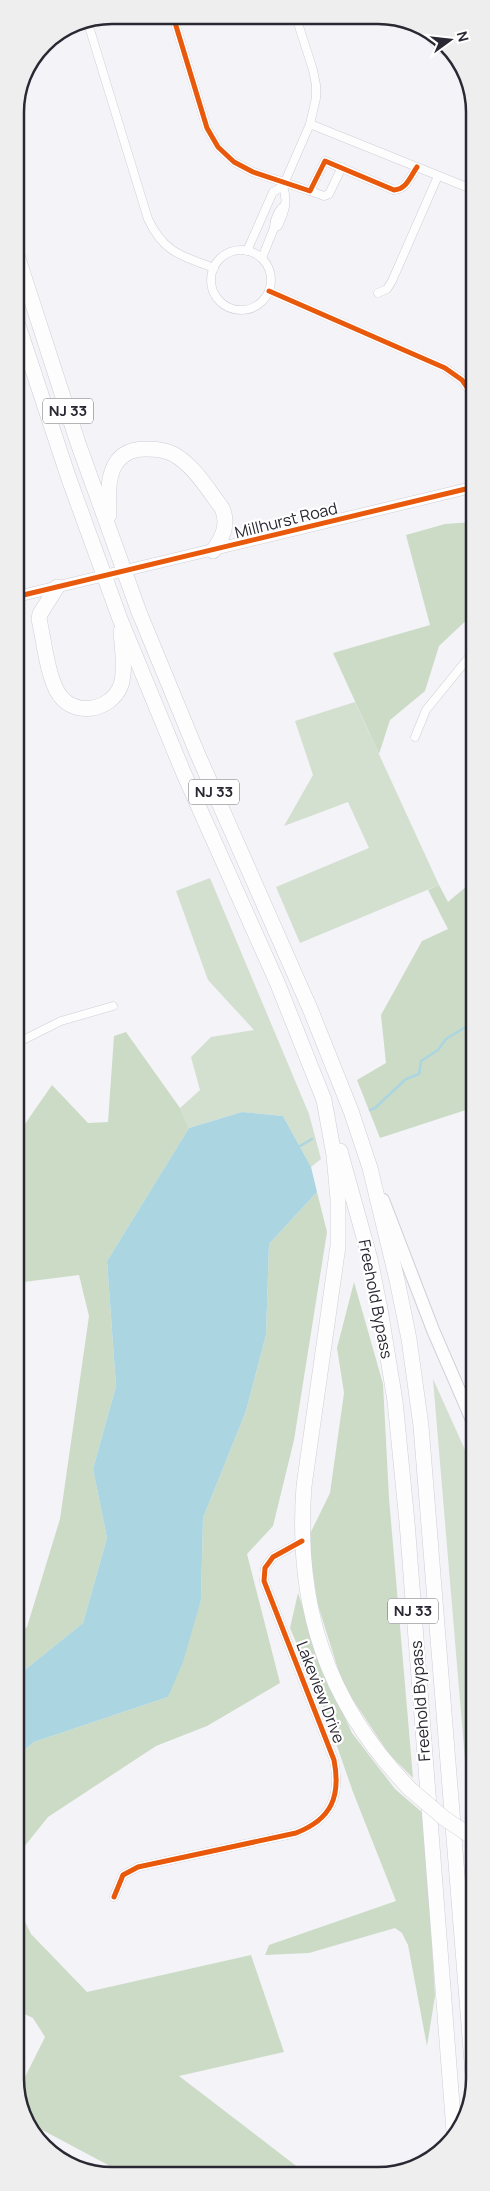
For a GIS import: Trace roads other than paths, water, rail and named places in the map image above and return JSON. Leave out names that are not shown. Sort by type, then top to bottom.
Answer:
[{"type":"highway","name":"NJ 33","points":[[24,277],[78,443],[124,571],[195,749],[329,1054],[370,1168]]},
{"type":"highway","name":"NJ 33","points":[[24,343],[66,470],[120,619],[184,774],[277,982],[324,1100]]},
{"type":"highway","points":[[111,536],[107,489],[114,465],[120,458],[132,451],[157,450],[172,454],[184,462],[222,508],[225,515],[225,526],[213,551]]},
{"type":"highway","points":[[56,587],[39,619],[53,682],[60,696],[71,705],[83,709],[98,707],[110,701],[118,691],[122,683],[123,667],[120,619]]},
{"type":"highway","points":[[324,1100],[335,1163],[338,1199],[338,1246],[304,1486],[302,1541],[305,1584],[311,1612],[331,1674],[360,1728],[380,1755],[410,1789],[444,1818],[466,1832]]},
{"type":"highway","name":"Freehold Bypass","points":[[324,1100],[352,1191],[370,1259],[382,1318],[395,1401],[453,2124]]},
{"type":"highway","name":"Freehold Bypass","points":[[370,1168],[409,1339],[421,1426],[466,1987]]},
{"type":"main road","points":[[370,1168],[417,1291],[466,1406]]},
{"type":"street","points":[[175,24],[207,128],[218,147],[234,162],[253,172],[284,184],[324,196],[329,194],[342,167]]},
{"type":"street","points":[[247,251],[273,192],[284,184],[310,124],[316,98],[316,85],[298,24]]},
{"type":"street","points":[[89,27],[148,219],[156,236],[166,246],[183,256],[214,268]]},
{"type":"street","points":[[310,124],[466,187]]},
{"type":"street","points":[[310,191],[323,163],[328,161],[394,190],[400,190],[405,186],[416,167]]},
{"type":"street","points":[[378,293],[387,289],[392,281],[438,176]]},
{"type":"street","points":[[262,258],[274,229],[278,226],[285,212],[284,206],[287,198],[284,184]]},
{"type":"street","points":[[259,223],[274,229]]},
{"type":"street","points":[[233,251],[247,251],[262,258],[268,265],[271,274],[269,292],[263,301],[255,307],[246,310],[227,307],[214,293],[211,283],[214,268],[223,256],[233,251]]},
{"type":"street","points":[[269,292],[445,368],[462,380],[466,386]]},
{"type":"street","name":"Millhurst Road","points":[[104,576],[466,490]]},
{"type":"street","points":[[24,595],[104,576]]},
{"type":"street","points":[[415,738],[426,710],[466,661]]},
{"type":"street","points":[[24,1040],[61,1021],[113,1006]]},
{"type":"street","name":"Lakeview Drive","points":[[114,1897],[123,1875],[138,1867],[296,1833],[312,1827],[327,1814],[335,1796],[337,1776],[334,1760],[264,1580],[264,1568],[273,1558],[302,1541]]},
{"type":"water","points":[[242,1112],[283,1116],[311,1167],[317,1192],[269,1244],[266,1335],[246,1411],[203,1518],[201,1600],[183,1662],[168,1697],[34,1742],[24,1750],[24,1671],[83,1623],[107,1538],[93,1469],[116,1386],[107,1261],[189,1128]]},
{"type":"waterway","points":[[370,1110],[375,1108],[406,1079],[419,1074],[421,1061],[438,1050],[446,1039],[466,1027]]},
{"type":"waterway","points":[[300,1146],[312,1139]]}]
